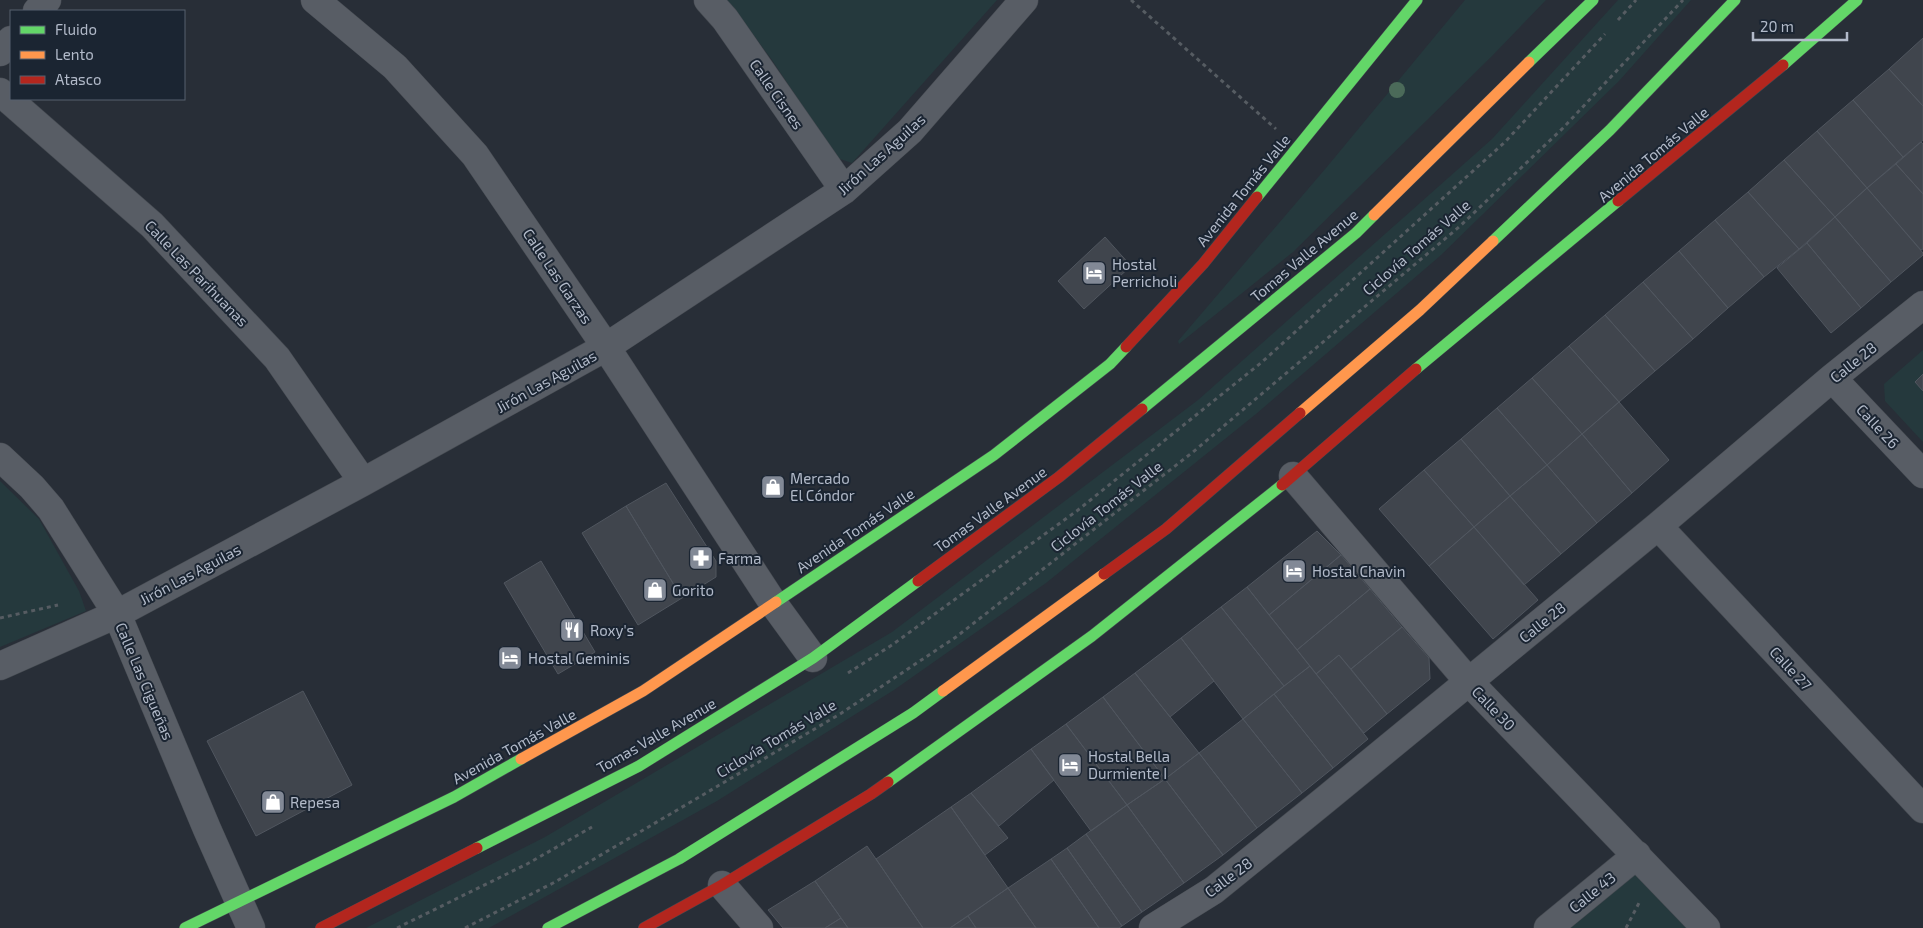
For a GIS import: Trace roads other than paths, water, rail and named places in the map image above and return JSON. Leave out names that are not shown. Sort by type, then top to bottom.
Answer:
[{"type":"street","points":[[38,10],[47,0]]},
{"type":"street","name":"Calle Las Garzas","points":[[315,0],[395,67],[475,155],[606,347],[773,603],[813,658]]},
{"type":"street","name":"Calle Cisnes","points":[[708,0],[725,19],[844,190]]},
{"type":"street","name":"Jirón Las Aguilas","points":[[0,666],[117,614],[363,482],[606,347],[844,190],[910,131],[1024,0]]},
{"type":"street","name":"Avenida Tomás Valle","points":[[185,928],[240,903],[454,797],[643,690],[994,455],[1110,364],[1203,264],[1417,0]]},
{"type":"street","name":"Tomas Valle Avenue","points":[[322,928],[639,766],[813,658],[1059,477],[1356,233],[1593,0]]},
{"type":"street","points":[[548,928],[679,859],[914,713],[1166,529],[1427,303],[1610,130],[1734,0]]},
{"type":"street","name":"Avenida Tomás Valle","points":[[644,928],[722,886],[871,794],[1092,636],[1293,476],[1464,328],[1787,62],[1857,0]]},
{"type":"street","points":[[0,52],[10,41]]},
{"type":"street","name":"Calle Las Parihuanas","points":[[0,92],[152,225],[277,358],[363,482]]},
{"type":"street","name":"Calle 28","points":[[1153,928],[1214,890],[1469,682],[1658,526],[1832,378],[1923,305]]},
{"type":"street","name":"Calle 26","points":[[1832,378],[1923,474]]},
{"type":"street","name":"Calle Las Cigueñas","points":[[0,457],[32,487],[51,509],[117,614],[207,829],[251,928]]},
{"type":"street","name":"Calle 30","points":[[1293,476],[1469,682],[1706,928]]},
{"type":"street","name":"Calle 27","points":[[1658,526],[1923,809]]},
{"type":"street","name":"Calle 43","points":[[1548,928],[1637,855]]},
{"type":"street","points":[[722,886],[759,928]]},
{"type":"place","name":"Hostal Perricholi","points":[[1094,273]]},
{"type":"place","name":"Mercado El Cóndor","points":[[773,487]]},
{"type":"place","name":"Farma","points":[[701,558]]},
{"type":"place","name":"Hostal Chavin","points":[[1294,571]]},
{"type":"place","name":"Gorito","points":[[655,590]]},
{"type":"place","name":"Roxy's","points":[[572,630]]},
{"type":"place","name":"Hostal Geminis","points":[[510,658]]},
{"type":"place","name":"Hostal Bella Durmiente I","points":[[1070,765]]},
{"type":"place","name":"Repesa","points":[[273,802]]}]
